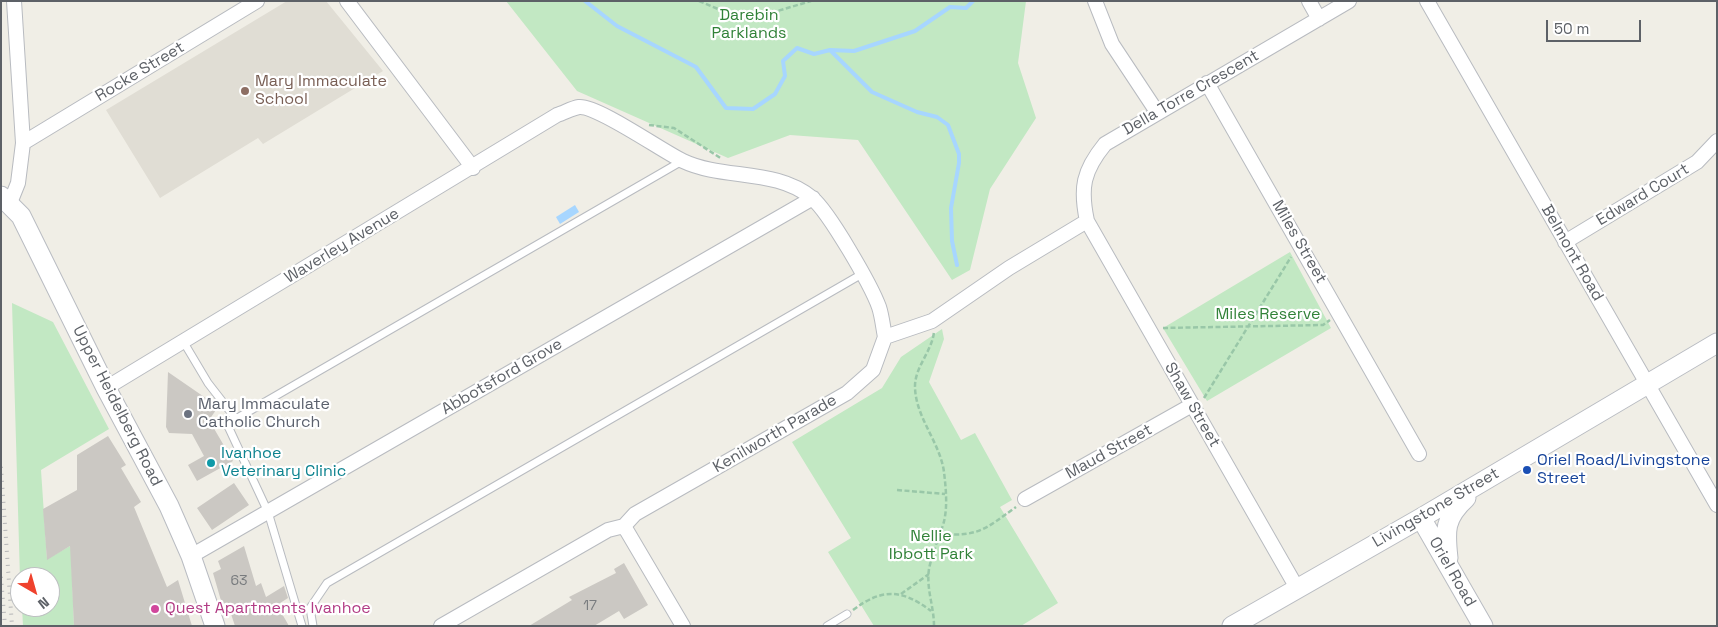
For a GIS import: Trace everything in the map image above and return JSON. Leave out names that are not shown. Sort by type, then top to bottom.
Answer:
[{"type":"main road","name":"Upper Heidelberg Road","points":[[6,200],[21,216],[106,388],[169,506],[191,556],[214,626]]},
{"type":"main road","name":"Livingstone Street","points":[[1232,626],[1488,479],[1717,342]]},
{"type":"main road","points":[[1450,568],[1445,534],[1449,518],[1463,500],[1488,479]]},
{"type":"main road","name":"Oriel Road","points":[[1421,518],[1483,626]]},
{"type":"street","points":[[6,200],[18,183],[23,143],[14,1]]},
{"type":"street","name":"Rocke Street","points":[[23,143],[257,1]]},
{"type":"street","points":[[347,1],[473,168]]},
{"type":"street","points":[[1095,1],[1112,44],[1157,112]]},
{"type":"street","points":[[1309,1],[1319,19]]},
{"type":"street","name":"Della Torre Crescent","points":[[1087,221],[1083,184],[1090,164],[1105,144],[1349,1]]},
{"type":"street","name":"Belmont Road","points":[[1428,1],[1717,505]]},
{"type":"street","name":"Miles Street","points":[[1208,83],[1419,454]]},
{"type":"street","name":"Waverley Avenue","points":[[106,388],[473,168],[557,115],[580,107],[598,113],[682,160]]},
{"type":"street","name":"Edward Court","points":[[1565,242],[1697,162],[1717,141]]},
{"type":"street","points":[[682,160],[732,174],[791,183],[813,198],[828,217],[862,274],[879,307],[885,337],[932,321],[1009,268],[1087,221]]},
{"type":"street","name":"Abbotsford Grove","points":[[191,556],[813,198]]},
{"type":"street","name":"Shaw Street","points":[[1087,221],[1198,402],[1297,588]]},
{"type":"street","name":"Kenilworth Parade","points":[[441,626],[608,530],[624,526],[635,514],[847,393],[873,370],[885,337]]},
{"type":"street","name":"Maud Street","points":[[1025,500],[1198,402]]},
{"type":"street","points":[[624,526],[682,626]]},
{"type":"lane","points":[[302,626],[268,512],[227,424],[682,160]]},
{"type":"lane","points":[[313,626],[310,608],[327,583],[862,274]]},
{"type":"lane","points":[[184,341],[208,383],[236,419]]},
{"type":"lane","points":[[827,626],[847,614]]},
{"type":"path","points":[[698,1],[730,14],[774,12],[811,1]]},
{"type":"path","points":[[645,125],[674,128],[729,163]]},
{"type":"path","points":[[1198,402],[1292,257]]},
{"type":"path","points":[[1163,328],[1323,325],[1340,314]]},
{"type":"path","points":[[932,321],[934,330],[933,343],[918,374],[915,385],[918,406],[940,455],[945,494],[946,510],[929,573],[928,589],[935,626]]},
{"type":"path","points":[[897,490],[945,494]]},
{"type":"path","points":[[939,534],[978,533],[993,525],[1025,500]]},
{"type":"path","points":[[900,594],[929,573]]},
{"type":"path","points":[[847,614],[878,594],[900,594],[922,603],[932,612]]},
{"type":"shaded area","name":"Mary Immaculate School","points":[[287,1],[326,1],[383,71],[263,144],[258,138],[160,198],[106,110]]},
{"type":"green space","name":"Darebin Parklands","points":[[506,1],[1026,1],[1018,63],[1036,118],[990,189],[970,270],[952,280],[858,140],[790,135],[728,158],[577,91]]},
{"type":"green space","name":"Miles Reserve","points":[[1290,252],[1331,328],[1207,401],[1163,328]]},
{"type":"green space","points":[[12,303],[53,322],[109,429],[41,470],[47,559],[70,546],[71,550],[74,626],[23,626],[23,617],[60,617],[60,567],[20,567]]},
{"type":"green space","name":"Nellie Ibbott Park","points":[[942,329],[944,339],[929,382],[961,440],[975,433],[1012,500],[1000,507],[1058,603],[1021,626],[874,626],[828,552],[851,538],[792,442],[882,388],[901,357]]},
{"type":"water","points":[[575,205],[579,212],[560,224],[556,217]]},
{"type":"building","points":[[168,372],[213,403],[216,410],[209,420],[233,461],[197,481],[188,465],[204,456],[192,434],[169,433],[166,427]]},
{"type":"building","points":[[108,436],[126,465],[121,468],[141,502],[134,507],[167,587],[178,580],[192,626],[74,626],[70,546],[47,560],[43,509],[77,490],[77,455]]},
{"type":"building","points":[[234,483],[249,505],[212,530],[197,508]]},
{"type":"building","points":[[244,546],[256,586],[261,583],[266,597],[284,586],[288,598],[277,605],[289,626],[235,626],[229,608],[224,611],[213,573],[221,569],[218,561]]},
{"type":"building","points":[[624,563],[648,605],[624,619],[619,611],[594,626],[529,626],[572,600],[569,597],[616,573],[614,569]]},
{"type":"waterway","points":[[585,1],[617,26],[696,67],[726,108],[753,109],[775,94],[785,76],[783,61],[797,48],[814,54],[830,50],[854,51],[915,31],[950,7],[966,8],[973,1]]},
{"type":"waterway","points":[[830,50],[872,92],[917,112],[937,117],[948,125],[959,154],[951,208],[952,241],[957,265]]},
{"type":"railway","points":[[1,467],[12,626]]},
{"type":"railway","points":[[1,577],[5,626]]},
{"type":"place","name":"Mary Immaculate School","points":[[245,91]]},
{"type":"place","name":"Mary Immaculate Catholic Church","points":[[188,414]]},
{"type":"place","name":"Ivanhoe Veterinary Clinic","points":[[211,463]]},
{"type":"place","name":"Oriel Road/Livingstone Street","points":[[1527,470]]},
{"type":"place","name":"Quest Apartments Ivanhoe","points":[[155,609]]}]
